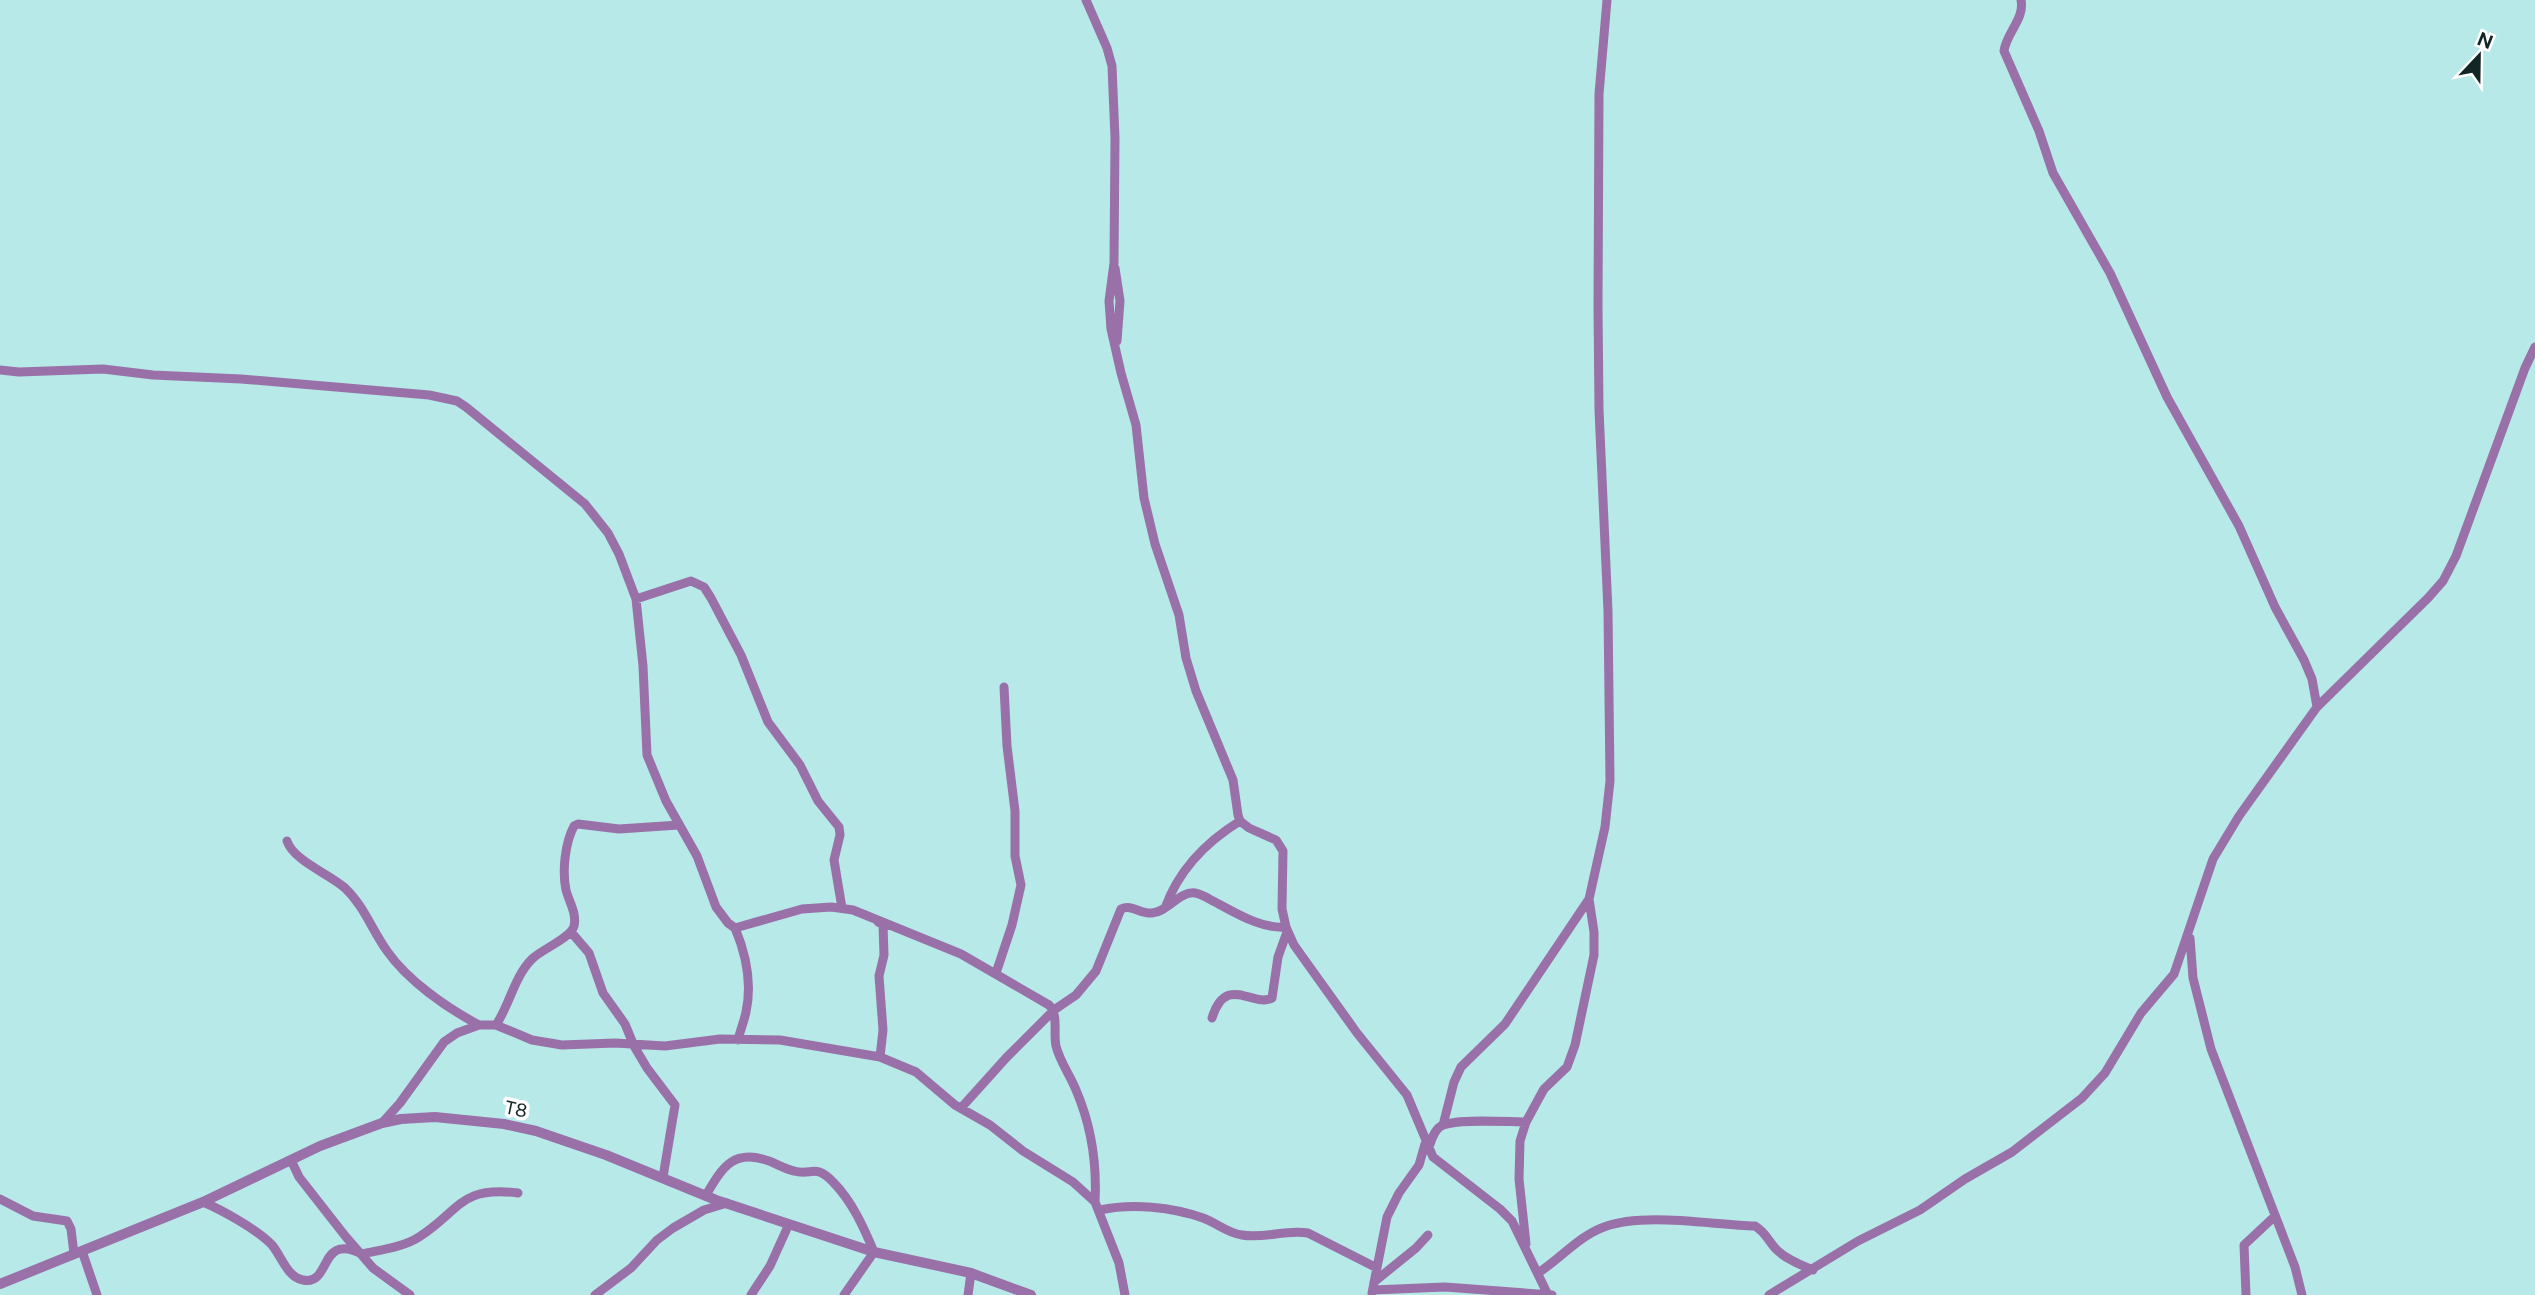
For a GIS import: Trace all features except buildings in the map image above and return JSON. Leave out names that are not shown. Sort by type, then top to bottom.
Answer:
[{"type":"street","points":[[1086,0],[1112,66],[1115,138],[1114,263],[1109,301],[1111,328],[1136,425],[1144,498],[1155,544],[1179,615],[1186,658],[1196,691],[1233,780],[1240,821],[1276,840],[1283,851],[1281,898],[1286,930],[1278,957],[1272,998],[1264,1001],[1246,995],[1227,997],[1220,1001],[1212,1018]]},
{"type":"street","points":[[1526,1249],[1520,1141],[1526,1122],[1544,1090],[1567,1067],[1573,1051],[1594,955],[1589,899],[1608,812],[1611,764],[1598,306],[1599,94],[1607,0]]},
{"type":"street","points":[[2021,0],[2021,13],[2006,41],[2004,51],[2039,131],[2053,173],[2110,273],[2178,419],[2239,526],[2275,607],[2304,660],[2312,679],[2317,707]]},
{"type":"street","points":[[1769,1295],[1867,1236],[1920,1210],[1965,1179],[2012,1152],[2082,1098],[2111,1064],[2141,1013],[2169,982],[2180,961],[2205,879],[2220,844],[2317,707],[2443,580],[2456,556],[2535,347]]},
{"type":"street","points":[[0,370],[19,372],[103,369],[429,395],[457,401],[564,485],[598,518],[620,554],[636,599],[643,666],[647,755],[666,801],[697,856],[716,906],[727,923],[735,928],[743,947],[748,995],[738,1040]]},
{"type":"street","points":[[636,599],[691,581],[704,587],[741,655],[768,722],[800,765],[818,801],[839,827],[840,835],[834,860],[842,908]]},
{"type":"street","points":[[996,973],[1013,925],[1021,886],[1015,856],[1015,811],[1007,746],[1004,687]]},
{"type":"street","points":[[1164,909],[1181,875],[1200,851],[1240,821]]},
{"type":"street","points":[[496,1025],[523,970],[545,948],[571,932],[574,913],[565,880],[569,843],[574,826],[578,824],[620,829],[679,825]]},
{"type":"street","points":[[288,841],[294,853],[348,891],[403,972],[450,1009],[479,1025]]},
{"type":"street","points":[[961,1108],[1006,1058],[1054,1010],[1076,995],[1096,971],[1121,909],[1132,907],[1154,913],[1182,897],[1196,893],[1263,924],[1286,930],[1357,1033],[1407,1095],[1427,1147],[1436,1161],[1506,1214],[1549,1295]]},
{"type":"street","points":[[1373,1289],[1387,1217],[1440,1128],[1461,1066],[1505,1024],[1589,899]]},
{"type":"street","points":[[735,928],[802,909],[842,908],[951,949],[1036,995],[1054,1010],[1056,1047],[1077,1093],[1090,1134],[1098,1206],[1119,1264],[1125,1295]]},
{"type":"street","points":[[876,919],[883,925],[884,955],[879,976],[883,1030],[880,1057]]},
{"type":"street","points":[[2190,929],[2193,978],[2204,1029],[2295,1266],[2302,1295]]},
{"type":"street","points":[[571,932],[589,953],[603,993],[625,1024],[647,1068],[675,1105],[663,1178]]},
{"type":"street","points":[[382,1123],[400,1103],[444,1042],[457,1033],[479,1025],[496,1025],[547,1044],[615,1043],[634,1046],[738,1040],[799,1041],[880,1057],[916,1072],[961,1108],[1073,1182],[1098,1206],[1141,1205],[1199,1216],[1242,1235],[1308,1233],[1377,1268]]},
{"type":"street","name":"T8","points":[[0,1284],[203,1202],[320,1146],[382,1123],[435,1117],[504,1124],[595,1151],[727,1203],[789,1224],[874,1252],[971,1273],[1031,1295]]},
{"type":"street","points":[[1417,1119],[1440,1128],[1462,1122],[1526,1122]]},
{"type":"street","points":[[706,1195],[723,1168],[743,1157],[758,1158],[793,1171],[818,1170],[839,1188],[860,1220],[874,1252],[844,1295]]},
{"type":"street","points":[[291,1160],[310,1192],[373,1268],[410,1295]]},
{"type":"street","points":[[203,1202],[228,1214],[267,1240],[290,1273],[302,1280],[312,1280],[318,1277],[331,1254],[337,1250],[350,1248],[362,1254],[420,1237],[450,1211],[474,1196],[488,1191],[518,1192]]},
{"type":"street","points":[[0,1199],[33,1216],[67,1221],[97,1295]]},
{"type":"street","points":[[595,1295],[631,1268],[657,1240],[673,1228],[704,1210],[727,1203]]},
{"type":"street","points":[[2246,1295],[2244,1245],[2274,1217]]},
{"type":"street","points":[[1538,1273],[1593,1232],[1604,1227],[1628,1222],[1666,1221],[1755,1226],[1778,1251],[1813,1270]]},
{"type":"street","points":[[751,1295],[766,1273],[789,1224]]},
{"type":"street","points":[[1373,1289],[1428,1235]]},
{"type":"street","points":[[968,1295],[971,1273]]},
{"type":"street","points":[[1373,1289],[1445,1287],[1549,1295]]}]
